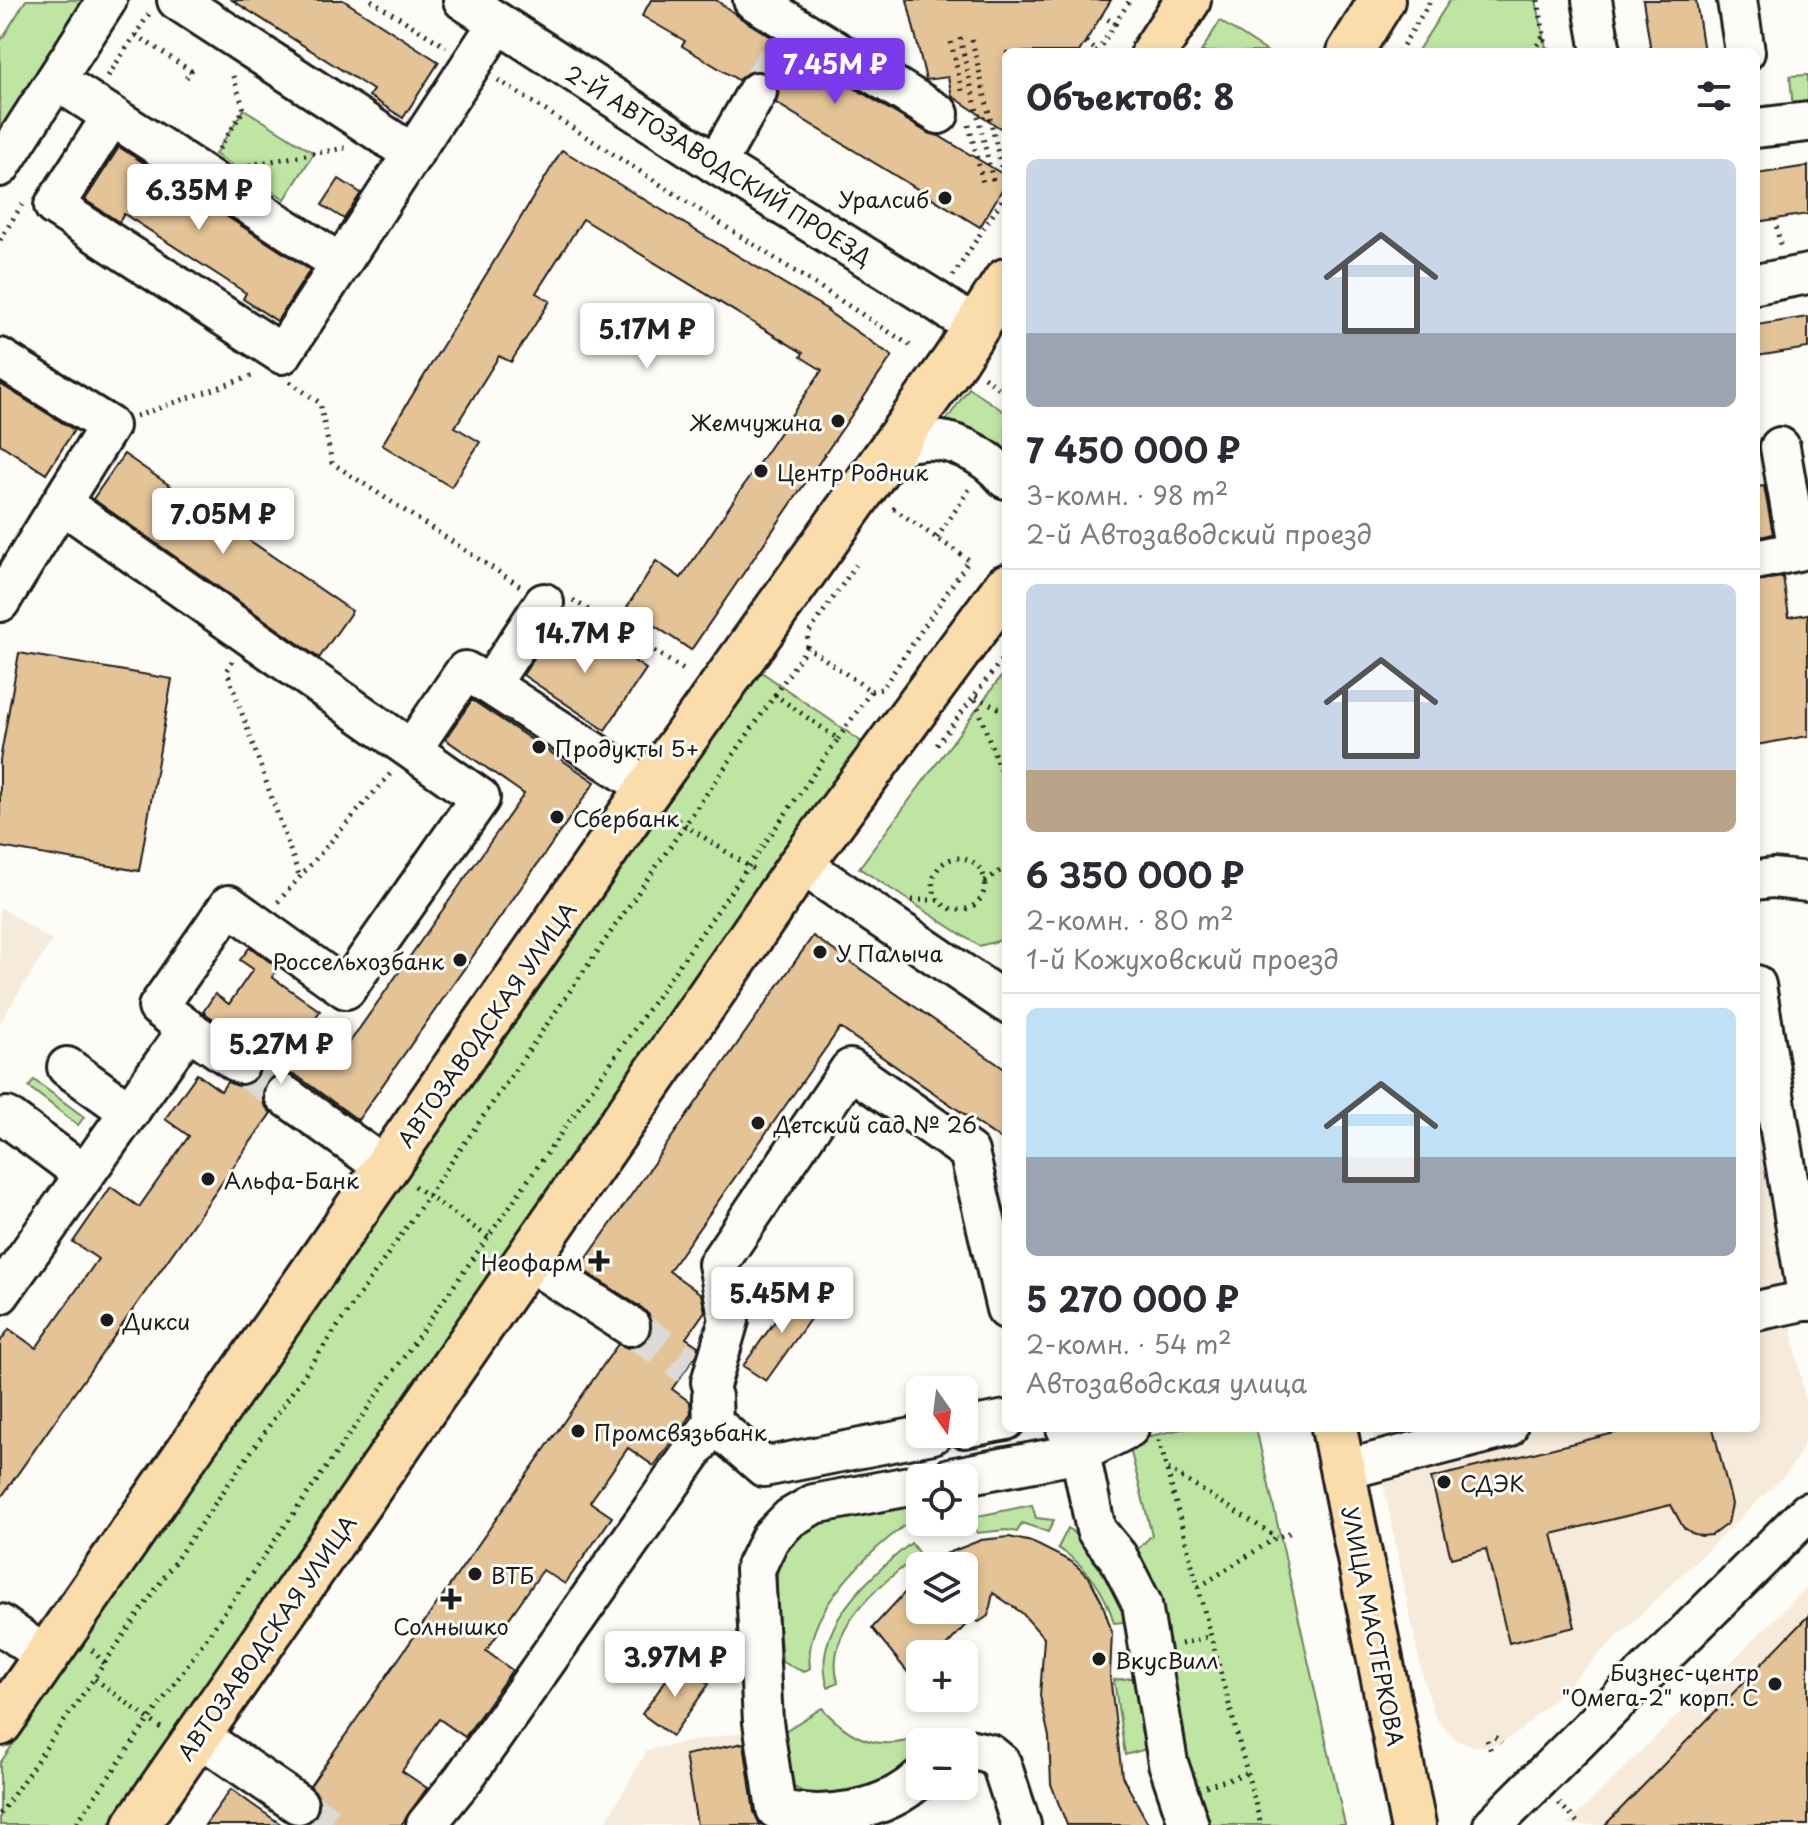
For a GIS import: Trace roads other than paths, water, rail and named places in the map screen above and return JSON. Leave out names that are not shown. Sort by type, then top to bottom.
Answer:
[{"type":"main road","points":[[1157,48],[1188,0]]},
{"type":"main road","points":[[1352,48],[1382,0]]},
{"type":"main road","name":"АВТОЗАВОДСКАЯ УЛИЦА","points":[[0,1723],[396,1174],[656,800],[1002,287]]},
{"type":"main road","name":"АВТОЗАВОДСКАЯ УЛИЦА","points":[[136,1825],[193,1744],[514,1252],[1002,592]]},
{"type":"main road","name":"УЛИЦА МАСТЕРКОВА","points":[[1335,1432],[1413,1825]]},
{"type":"street","points":[[0,167],[107,0]]},
{"type":"street","points":[[177,0],[401,147]]},
{"type":"street","name":"2-Й АВТОЗАВОДСКИЙ ПРОЕЗД","points":[[463,0],[976,328]]},
{"type":"street","points":[[753,0],[796,22],[939,114]]},
{"type":"street","points":[[1592,0],[1600,48]]},
{"type":"street","points":[[1737,0],[1744,48]]},
{"type":"street","points":[[112,116],[54,206],[277,362],[341,264],[401,147],[471,63],[498,23]]},
{"type":"street","points":[[56,80],[341,264]]},
{"type":"street","points":[[716,164],[757,92]]},
{"type":"street","points":[[1760,128],[1808,122]]},
{"type":"street","points":[[1760,283],[1808,274]]},
{"type":"street","points":[[0,358],[109,426],[0,602]]},
{"type":"street","points":[[891,450],[915,441],[961,446],[996,466],[1002,474]]},
{"type":"street","points":[[1760,559],[1798,551],[1780,447]]},
{"type":"street","points":[[61,503],[480,798],[346,989],[229,905],[158,1007],[240,1064]]},
{"type":"street","points":[[490,685],[544,603]]},
{"type":"street","points":[[412,749],[465,671],[656,800]]},
{"type":"street","points":[[801,864],[1002,1000]]},
{"type":"street","points":[[1760,880],[1808,882]]},
{"type":"street","points":[[1760,1009],[1808,1301],[1760,1310]]},
{"type":"street","points":[[0,1294],[188,1029]]},
{"type":"street","points":[[67,1067],[130,1112]]},
{"type":"street","points":[[906,1439],[764,1467],[713,1423],[700,1374],[729,1320],[718,1264],[850,1069],[969,1152],[1002,1292]]},
{"type":"street","points":[[284,1095],[396,1174]]},
{"type":"street","points":[[7,1117],[84,1174]]},
{"type":"street","points":[[514,1252],[630,1326]]},
{"type":"street","points":[[978,1425],[1002,1421]]},
{"type":"street","points":[[426,1825],[473,1766],[713,1423]]},
{"type":"street","points":[[978,1470],[1112,1432]]},
{"type":"street","points":[[1344,1470],[1490,1432]]},
{"type":"street","points":[[1073,1441],[1096,1530],[1118,1557],[1142,1604],[1160,1726],[1168,1763],[1184,1809]]},
{"type":"street","points":[[906,1487],[814,1504],[790,1518],[770,1538],[755,1569],[763,1722],[777,1817],[825,1815],[852,1810],[883,1801],[906,1790]]},
{"type":"street","points":[[1493,1825],[1808,1511]]},
{"type":"street","points":[[0,1624],[47,1657]]},
{"type":"street","points":[[193,1744],[298,1804]]},
{"type":"street","points":[[978,1751],[990,1754],[1001,1763],[1021,1825]]},
{"type":"tunnel","points":[[757,92],[785,42]]},
{"type":"tunnel","points":[[240,1064],[284,1095]]},
{"type":"tunnel","points":[[630,1326],[688,1366]]},
{"type":"tunnel","points":[[298,1804],[328,1825]]},
{"type":"place","name":"Уралсиб","points":[[945,198]]},
{"type":"place","name":"Жемчужина","points":[[838,421]]},
{"type":"place","name":"Центр Родник","points":[[761,471]]},
{"type":"place","name":"Продукты 5+","points":[[539,747]]},
{"type":"place","name":"Сбербанк","points":[[557,817]]},
{"type":"place","name":"У Палыча","points":[[820,952]]},
{"type":"place","name":"Россельхозбанк","points":[[460,960]]},
{"type":"place","name":"Детский сад № 26","points":[[758,1123]]},
{"type":"place","name":"Альфа-Банк","points":[[208,1179]]},
{"type":"place","name":"Неофарм","points":[[599,1261]]},
{"type":"place","name":"Дикси","points":[[107,1320]]},
{"type":"place","name":"Промсвязьбанк","points":[[578,1431]]},
{"type":"place","name":"СДЭК","points":[[1444,1482]]},
{"type":"place","name":"ВТБ","points":[[475,1574]]},
{"type":"place","name":"Солнышко","points":[[451,1599]]},
{"type":"place","name":"ВкусВилл","points":[[1099,1659]]},
{"type":"place","name":"Бизнес-центр \"Омега-2\" корп. C","points":[[1775,1684]]}]
